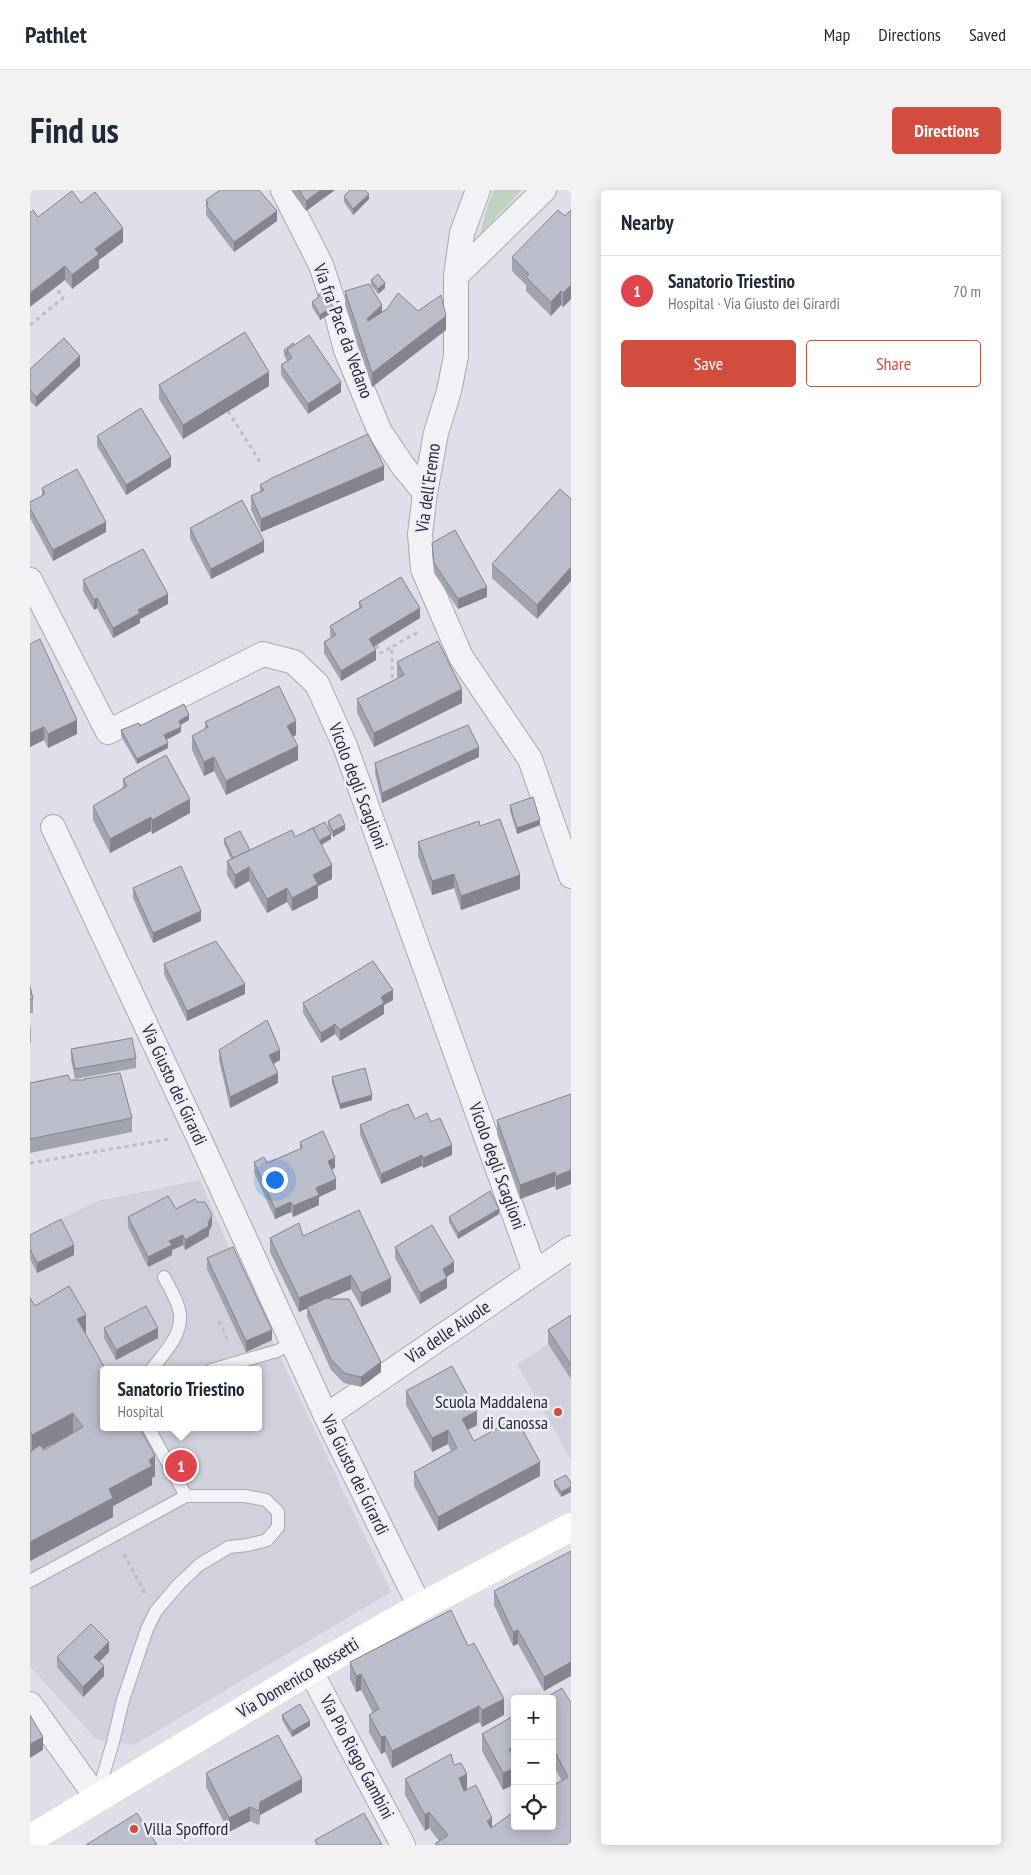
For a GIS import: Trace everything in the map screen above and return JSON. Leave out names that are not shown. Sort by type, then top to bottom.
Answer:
[{"type":"main road","name":"Via Domenico Rossetti","points":[[30,1839],[310,1670],[420,1607],[571,1526]]},
{"type":"street","name":"Via fra' Pace da Vedano","points":[[283,190],[320,265],[334,304],[346,350],[380,432],[403,466],[425,493]]},
{"type":"street","name":"Via dell'Eremo","points":[[478,190],[462,233],[456,276],[456,356],[449,391],[436,434],[425,493],[420,534],[423,569],[461,657],[530,759],[571,876]]},
{"type":"street","points":[[456,276],[544,190]]},
{"type":"street","name":"Vicolo degli Scaglioni","points":[[30,580],[108,732],[263,654],[294,662],[317,684],[345,746],[536,1272]]},
{"type":"street","name":"Via Giusto dei Girardi","points":[[53,827],[326,1416],[420,1607]]},
{"type":"street","name":"Via delle Aiuole","points":[[326,1416],[571,1248]]},
{"type":"street","name":"Via Pio Riego Gambini","points":[[310,1670],[403,1845]]},
{"type":"street","points":[[30,1704],[97,1798]]},
{"type":"lane","points":[[154,1366],[178,1332],[180,1317],[179,1308],[164,1277]]},
{"type":"lane","points":[[225,1366],[277,1351],[293,1343]]},
{"type":"lane","points":[[150,1431],[186,1496]]},
{"type":"lane","points":[[30,1581],[186,1496],[246,1496],[266,1500],[278,1512],[278,1527],[267,1540],[229,1547],[199,1565],[178,1585],[156,1612],[147,1629],[123,1700],[97,1798]]},
{"type":"path","points":[[30,325],[63,298],[56,287]]},
{"type":"path","points":[[228,411],[260,462]]},
{"type":"path","points":[[376,645],[381,653],[422,629]]},
{"type":"path","points":[[392,647],[391,684],[396,693]]},
{"type":"path","points":[[30,1163],[178,1137]]},
{"type":"path","points":[[114,1536],[156,1612]]},
{"type":"shaded area","points":[[200,1180],[233,1257],[391,1592],[134,1745],[96,1739],[30,1667],[30,1235],[97,1201]]},
{"type":"shaded area","name":"Scuola Maddalena di Canossa","points":[[571,1329],[571,1460],[517,1365]]},
{"type":"green space","points":[[494,190],[522,190],[480,234],[488,204]]},
{"type":"building","points":[[220,190],[259,190],[277,211],[234,242],[206,205],[208,204],[206,200]]},
{"type":"building","points":[[299,190],[321,190],[306,201]]},
{"type":"building","points":[[350,190],[365,190],[369,194],[353,209],[344,196]]},
{"type":"building","points":[[72,191],[81,203],[95,192],[123,228],[95,249],[99,254],[72,275],[65,266],[30,293],[30,213],[33,210],[38,217]]},
{"type":"building","points":[[558,210],[565,216],[571,210],[571,285],[563,293],[561,291],[551,302],[526,277],[529,274],[512,257]]},
{"type":"building","points":[[378,274],[385,283],[378,289],[371,280]]},
{"type":"building","points":[[369,284],[382,305],[367,319],[368,321],[387,309],[398,293],[418,311],[441,295],[446,316],[372,373],[345,291]]},
{"type":"building","points":[[323,292],[333,306],[320,315],[312,302]]},
{"type":"building","points":[[245,332],[269,372],[183,425],[159,385]]},
{"type":"building","points":[[309,335],[341,382],[308,404],[281,365],[292,358],[287,350]]},
{"type":"building","points":[[64,338],[80,356],[36,397],[30,390],[30,369]]},
{"type":"building","points":[[293,343],[294,345],[287,350],[287,355],[284,350]]},
{"type":"building","points":[[141,408],[171,457],[126,485],[97,436]]},
{"type":"building","points":[[368,434],[384,466],[261,519],[251,496],[264,490],[260,485]]},
{"type":"building","points":[[77,469],[106,522],[53,550],[30,508],[30,502],[45,494],[42,488]]},
{"type":"building","points":[[560,489],[571,499],[571,567],[537,605],[492,564]]},
{"type":"building","points":[[242,500],[264,541],[211,569],[190,528]]},
{"type":"building","points":[[455,530],[487,587],[458,599],[434,563],[432,543]]},
{"type":"building","points":[[143,549],[168,594],[138,610],[140,613],[113,628],[97,598],[94,600],[83,580]]},
{"type":"building","points":[[401,577],[420,608],[369,639],[376,650],[341,671],[324,642],[336,635],[330,626],[362,607],[359,602]]},
{"type":"building","points":[[40,639],[77,720],[48,734],[44,727],[30,733],[30,644]]},
{"type":"building","points":[[438,641],[462,689],[374,733],[357,699],[404,675],[397,662]]},
{"type":"building","points":[[279,686],[296,721],[287,726],[298,746],[226,781],[214,757],[204,762],[192,736],[208,727],[205,722]]},
{"type":"building","points":[[184,704],[189,715],[179,721],[181,727],[164,735],[168,743],[137,759],[121,730],[139,723],[140,726]]},
{"type":"building","points":[[468,725],[479,747],[382,793],[375,763]]},
{"type":"building","points":[[166,755],[190,799],[152,820],[151,817],[110,839],[93,806],[127,786],[123,779]]},
{"type":"building","points":[[533,797],[540,820],[517,828],[510,805]]},
{"type":"building","points":[[340,814],[345,825],[333,831],[328,821]]},
{"type":"building","points":[[500,819],[520,875],[461,896],[454,874],[432,881],[418,842],[479,821],[480,826]]},
{"type":"building","points":[[325,822],[331,834],[319,841],[313,828]]},
{"type":"building","points":[[313,828],[332,865],[313,875],[318,884],[292,898],[287,888],[267,899],[249,867],[235,875],[227,861],[292,830],[295,837]]},
{"type":"building","points":[[240,831],[250,850],[233,858],[224,839]]},
{"type":"building","points":[[181,866],[201,911],[153,933],[133,888]]},
{"type":"building","points":[[216,941],[245,984],[187,1011],[164,964]]},
{"type":"building","points":[[373,961],[393,990],[381,997],[384,1003],[340,1030],[335,1024],[321,1033],[303,1003]]},
{"type":"building","points":[[30,986],[33,999],[30,1000]]},
{"type":"building","points":[[267,1020],[280,1050],[269,1055],[278,1073],[230,1097],[219,1050]]},
{"type":"building","points":[[132,1038],[136,1058],[75,1069],[71,1049]]},
{"type":"building","points":[[365,1068],[372,1095],[340,1104],[332,1077]]},
{"type":"building","points":[[120,1073],[132,1118],[30,1139],[30,1083],[68,1075],[70,1080],[85,1080]]},
{"type":"building","points":[[571,1094],[571,1170],[556,1176],[555,1172],[520,1185],[497,1120]]},
{"type":"building","points":[[408,1104],[415,1119],[427,1113],[431,1122],[440,1118],[452,1145],[423,1158],[422,1155],[381,1174],[360,1125]]},
{"type":"building","points":[[323,1131],[335,1158],[328,1161],[336,1179],[316,1188],[319,1195],[293,1206],[291,1202],[275,1209],[254,1162],[264,1157],[267,1163],[302,1148],[300,1142]]},
{"type":"building","points":[[490,1191],[499,1209],[458,1233],[449,1217]]},
{"type":"building","points":[[168,1196],[176,1209],[195,1199],[197,1202],[205,1202],[212,1215],[208,1223],[209,1226],[185,1240],[183,1235],[169,1241],[172,1245],[148,1257],[128,1217]]},
{"type":"building","points":[[359,1210],[391,1278],[361,1293],[351,1275],[299,1298],[270,1238],[299,1223],[303,1236]]},
{"type":"building","points":[[61,1219],[74,1245],[37,1263],[30,1249],[30,1235]]},
{"type":"building","points":[[432,1225],[454,1262],[443,1269],[447,1278],[420,1293],[395,1247]]},
{"type":"building","points":[[233,1247],[272,1330],[246,1341],[207,1258]]},
{"type":"building","points":[[69,1286],[86,1315],[77,1319],[104,1366],[100,1366],[100,1431],[141,1431],[155,1456],[149,1460],[152,1466],[109,1489],[113,1498],[30,1542],[30,1452],[40,1445],[44,1450],[83,1427],[73,1413],[32,1435],[30,1431],[30,1298],[35,1306]]},
{"type":"building","points":[[327,1298],[349,1299],[381,1362],[361,1377],[344,1373],[331,1359],[307,1307]]},
{"type":"building","points":[[146,1306],[158,1328],[116,1350],[104,1328]]},
{"type":"building","points":[[571,1315],[571,1365],[548,1330]]},
{"type":"building","points":[[452,1366],[477,1411],[462,1419],[474,1441],[516,1418],[540,1462],[438,1517],[414,1472],[457,1448],[448,1430],[432,1438],[406,1391]]},
{"type":"building","points":[[566,1475],[571,1483],[571,1487],[561,1492],[554,1481]]},
{"type":"building","points":[[571,1551],[571,1662],[544,1677],[518,1630],[513,1632],[494,1591]]},
{"type":"building","points":[[451,1610],[468,1646],[474,1643],[504,1699],[482,1710],[479,1706],[392,1751],[385,1736],[381,1737],[369,1715],[379,1709],[361,1674],[356,1676],[350,1662]]},
{"type":"building","points":[[91,1624],[109,1642],[94,1657],[104,1666],[83,1687],[57,1657]]},
{"type":"building","points":[[562,1688],[571,1703],[571,1845],[436,1845],[448,1835],[429,1812],[425,1815],[405,1779],[451,1754],[454,1765],[461,1763],[467,1774],[459,1778],[464,1791],[476,1785],[492,1818],[487,1821],[491,1828],[511,1814],[511,1830],[556,1830],[556,1784],[568,1777],[556,1754],[556,1695],[551,1695]]},
{"type":"building","points":[[300,1704],[310,1721],[292,1731],[282,1715]]},
{"type":"building","points":[[30,1715],[43,1737],[30,1744]]},
{"type":"building","points":[[511,1717],[511,1748],[509,1749],[511,1753],[511,1770],[503,1773],[482,1734]]},
{"type":"building","points":[[278,1735],[302,1779],[260,1802],[259,1811],[250,1807],[229,1818],[206,1773]]},
{"type":"building","points":[[137,1813],[157,1845],[86,1845]]},
{"type":"building","points":[[364,1813],[382,1845],[317,1845],[315,1840]]},
{"type":"place","name":"Scuola Maddalena di Canossa","points":[[558,1412]]},
{"type":"place","name":"Sanatorio Triestino","points":[[181,1466]]},
{"type":"place","name":"Villa Spofford","points":[[134,1829]]}]
